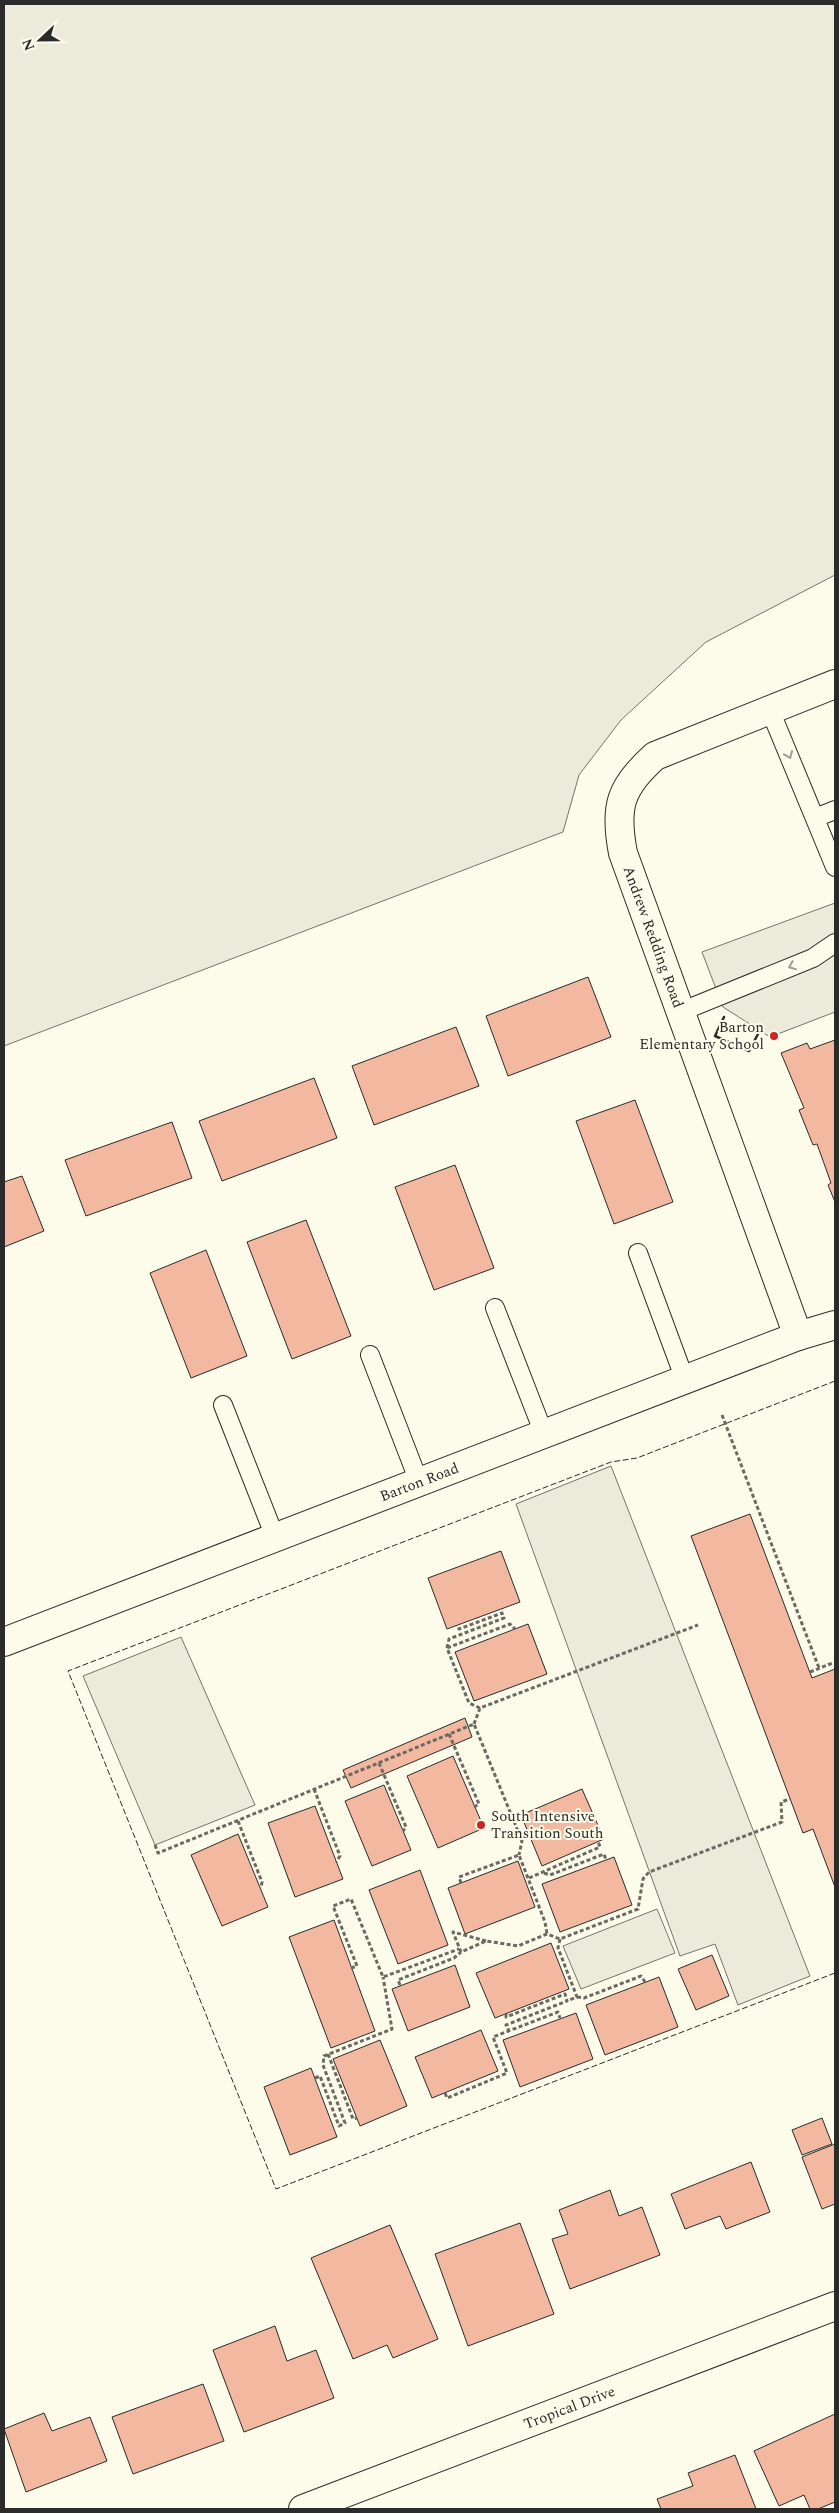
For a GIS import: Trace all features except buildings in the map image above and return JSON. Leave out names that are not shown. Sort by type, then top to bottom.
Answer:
[{"type":"street","name":"Andrew Redding Road","points":[[798,1336],[623,853],[617,826],[622,798],[634,774],[655,756],[835,684]]},
{"type":"street","name":"Barton Road","points":[[4,1642],[798,1336],[835,1326]]},
{"type":"street","name":"Tropical Drive","points":[[303,2509],[835,2306]]},
{"type":"lane","points":[[770,710],[835,867]]},
{"type":"lane","points":[[815,818],[835,810]]},
{"type":"lane","points":[[680,1012],[813,958],[835,943]]},
{"type":"lane","points":[[638,1253],[686,1380]]},
{"type":"lane","points":[[496,1308],[544,1434]]},
{"type":"lane","points":[[370,1356],[419,1482]]},
{"type":"lane","points":[[222,1405],[275,1537]]},
{"type":"path","points":[[722,1415],[819,1668]]},
{"type":"path","points":[[458,1625],[459,1629],[502,1613],[504,1618],[449,1638],[447,1648],[469,1703],[480,1708],[698,1625]]},
{"type":"path","points":[[447,1648],[510,1624],[515,1629]]},
{"type":"path","points":[[810,1672],[835,1662]]},
{"type":"path","points":[[480,1708],[474,1724],[522,1841],[519,1855],[545,1922],[547,1934]]},
{"type":"path","points":[[155,1845],[158,1853],[474,1724]]},
{"type":"path","points":[[448,1734],[479,1804],[474,1808]]},
{"type":"path","points":[[379,1762],[406,1827],[403,1831]]},
{"type":"path","points":[[314,1789],[340,1856],[336,1862]]},
{"type":"path","points":[[460,1950],[453,1932],[486,1941],[518,1946],[547,1934],[560,1939],[638,1909],[643,1880],[649,1872],[782,1822],[781,1802],[790,1799]]},
{"type":"path","points":[[238,1821],[262,1882],[260,1888]]},
{"type":"path","points":[[529,1878],[544,1873],[548,1868],[600,1847],[598,1841]]},
{"type":"path","points":[[544,1873],[550,1875],[604,1854],[606,1860]]},
{"type":"path","points":[[461,1883],[459,1877],[519,1855]]},
{"type":"path","points":[[315,2078],[320,2076],[339,2126],[345,2123],[323,2064],[324,2056],[392,2029],[383,1977],[350,1899],[333,1906],[357,1966],[351,1968]]},
{"type":"path","points":[[560,1939],[558,1948],[577,1997]]},
{"type":"path","points":[[383,1977],[486,1941]]},
{"type":"path","points":[[400,1985],[398,1980],[454,1958],[460,1950]]},
{"type":"path","points":[[509,2031],[506,2025],[568,2000],[577,1997],[584,1998],[641,1976],[645,1982]]},
{"type":"path","points":[[506,2014],[506,2017],[565,1994],[568,2000]]},
{"type":"path","points":[[446,2093],[448,2098],[507,2073],[493,2036],[558,2012],[560,2018]]},
{"type":"path","points":[[328,2054],[353,2119],[357,2118]]},
{"type":"shaded area","points":[[4,4],[835,4],[835,575],[706,642],[621,720],[579,775],[563,832],[4,1046]]},
{"type":"shaded area","points":[[835,903],[835,1012],[770,1037],[723,1007],[702,952]]},
{"type":"shaded area","points":[[611,1466],[810,1976],[738,2005],[715,1944],[680,1956],[516,1504]]},
{"type":"shaded area","points":[[181,1637],[255,1805],[155,1845],[83,1676]]},
{"type":"shaded area","points":[[657,1909],[675,1953],[581,1989],[563,1946]]},
{"type":"fence","points":[[835,1381],[637,1458],[611,1462],[68,1671],[276,2189],[835,1973]]},
{"type":"wall","points":[[724,1017],[715,1036],[749,1051],[758,1034]]},
{"type":"place","name":"Barton Elementary School","points":[[774,1036]]},
{"type":"place","name":"South Intensive Transition South","points":[[481,1825]]}]
